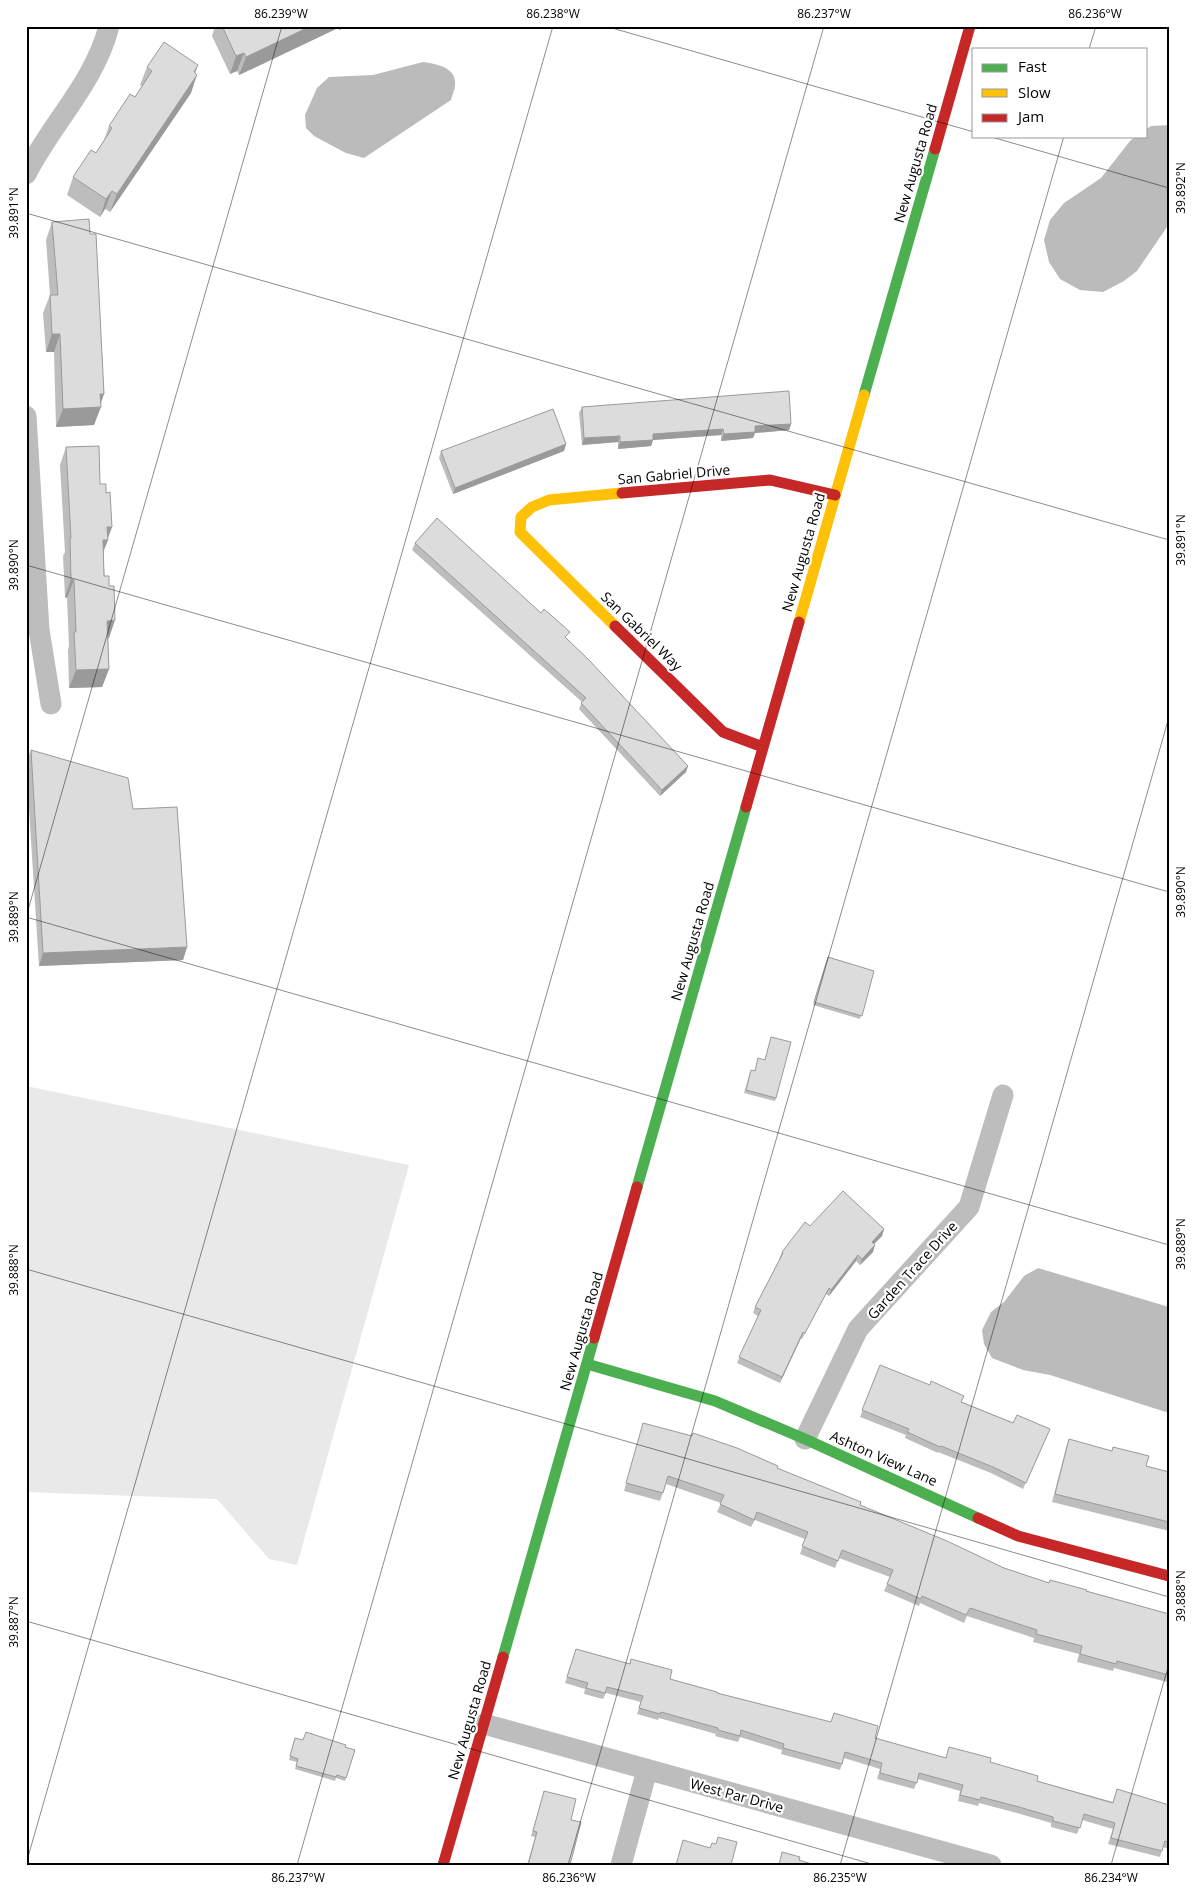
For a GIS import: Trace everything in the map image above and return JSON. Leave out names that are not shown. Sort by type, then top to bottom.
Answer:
[{"type":"street","points":[[26,174],[90,71],[102,46],[108,26]]},
{"type":"street","name":"New Augusta Road","points":[[443,1865],[970,26]]},
{"type":"street","points":[[26,416],[39,630],[51,704]]},
{"type":"street","name":"San Gabriel Drive","points":[[521,517],[532,506],[549,500],[770,480],[835,496]]},
{"type":"street","name":"San Gabriel Way","points":[[521,517],[520,532],[723,732],[763,747]]},
{"type":"street","name":"Garden Trace Drive","points":[[805,1439],[858,1329],[969,1207],[1003,1095]]},
{"type":"street","name":"Ashton View Lane","points":[[587,1364],[715,1400],[1018,1536],[1169,1576]]},
{"type":"street","name":"West Par Drive","points":[[484,1724],[992,1865]]},
{"type":"street","points":[[621,1865],[647,1770]]},
{"type":"shaded area","points":[[423,62],[445,68],[453,74],[455,89],[451,100],[364,158],[346,153],[314,136],[306,128],[305,115],[317,88],[329,77],[373,75]]},
{"type":"shaded area","points":[[1169,125],[1169,224],[1137,271],[1124,281],[1103,292],[1080,290],[1060,279],[1049,262],[1044,240],[1050,220],[1064,203],[1101,178],[1130,141],[1134,138],[1148,138],[1148,128]]},
{"type":"shaded area","points":[[26,1086],[409,1165],[297,1565],[269,1559],[217,1499],[26,1492]]},
{"type":"shaded area","points":[[1038,1268],[1169,1307],[1169,1413],[1050,1375],[1023,1370],[992,1358],[984,1344],[982,1330],[991,1312],[1004,1302],[1024,1276]]},
{"type":"building","points":[[222,26],[311,26],[246,57],[244,53],[236,56]]},
{"type":"building","points":[[164,42],[198,65],[194,72],[197,75],[117,194],[112,191],[106,199],[73,177],[91,150],[96,153],[112,128],[109,126],[130,94],[135,97],[152,71],[147,67]]},
{"type":"building","points":[[89,219],[90,234],[96,234],[104,394],[100,394],[101,407],[63,409],[60,334],[52,334],[50,295],[58,295],[52,222]]},
{"type":"building","points":[[789,391],[791,424],[755,426],[755,432],[724,434],[723,429],[653,434],[653,440],[620,442],[620,436],[584,438],[582,407]]},
{"type":"building","points":[[553,409],[566,444],[455,488],[441,451]]},
{"type":"building","points":[[99,446],[100,484],[106,484],[106,493],[110,492],[112,527],[107,527],[108,540],[103,540],[104,576],[109,576],[109,586],[114,586],[115,620],[107,621],[109,669],[76,670],[74,580],[71,579],[71,538],[66,447]]},
{"type":"building","points":[[437,518],[541,613],[544,609],[570,632],[565,637],[688,766],[662,790],[581,703],[586,698],[415,543]]},
{"type":"building","points":[[31,750],[128,778],[133,809],[177,807],[187,947],[43,953]]},
{"type":"building","points":[[828,957],[874,971],[862,1016],[814,1002]]},
{"type":"building","points":[[771,1037],[791,1042],[776,1098],[746,1090],[751,1070],[755,1071],[758,1058],[765,1060]]},
{"type":"building","points":[[843,1191],[884,1229],[872,1242],[875,1245],[862,1259],[858,1255],[831,1290],[829,1288],[805,1333],[803,1332],[782,1377],[739,1357],[761,1310],[755,1307],[782,1252],[805,1222],[810,1226]]},
{"type":"building","points":[[880,1365],[930,1385],[931,1381],[964,1396],[961,1402],[1013,1423],[1017,1415],[1050,1429],[1026,1483],[993,1467],[940,1447],[907,1432],[909,1429],[862,1410]]},
{"type":"building","points":[[643,1423],[692,1436],[693,1433],[737,1448],[778,1466],[777,1468],[861,1502],[860,1505],[947,1541],[1004,1568],[1049,1583],[1050,1580],[1169,1614],[1169,1675],[1117,1661],[1116,1664],[1080,1654],[1082,1646],[1036,1634],[1037,1630],[970,1608],[966,1615],[922,1596],[921,1599],[887,1584],[893,1570],[842,1550],[838,1561],[802,1546],[808,1532],[757,1512],[754,1520],[720,1504],[724,1495],[668,1476],[663,1493],[626,1483]]},
{"type":"building","points":[[1069,1439],[1112,1451],[1113,1447],[1149,1456],[1146,1466],[1169,1472],[1169,1522],[1055,1494]]},
{"type":"building","points":[[576,1649],[630,1664],[631,1659],[672,1670],[670,1679],[831,1722],[834,1713],[878,1726],[875,1738],[946,1758],[949,1747],[991,1758],[990,1762],[1038,1776],[1037,1781],[1113,1803],[1117,1789],[1169,1805],[1169,1842],[1165,1841],[1162,1851],[1111,1838],[1115,1823],[1084,1814],[1080,1828],[1053,1821],[1053,1817],[1019,1807],[981,1797],[980,1800],[960,1795],[963,1785],[919,1773],[917,1783],[880,1773],[882,1763],[845,1752],[842,1764],[783,1748],[784,1744],[741,1730],[740,1736],[661,1712],[660,1714],[639,1708],[643,1696],[607,1687],[605,1693],[586,1688],[588,1683],[567,1677]]},
{"type":"building","points":[[306,1732],[346,1745],[345,1747],[355,1750],[346,1778],[296,1766],[298,1759],[290,1756],[295,1738],[303,1740]]},
{"type":"building","points":[[544,1791],[576,1799],[571,1820],[581,1822],[570,1865],[528,1865],[537,1832],[533,1831]]},
{"type":"building","points":[[718,1837],[737,1842],[731,1865],[676,1865],[683,1840],[710,1848],[712,1843],[716,1844]]},
{"type":"building","points":[[782,1852],[800,1857],[799,1860],[815,1865],[779,1865]]},
{"type":"traffic: fast","points":[[864,395],[935,149]]},
{"type":"traffic: fast","points":[[637,1187],[746,807]]},
{"type":"traffic: fast","points":[[503,1657],[594,1338]]},
{"type":"traffic: fast","points":[[587,1364],[715,1401],[805,1439],[978,1518]]},
{"type":"traffic: slow","points":[[799,622],[864,395]]},
{"type":"traffic: slow","points":[[615,626],[520,532],[521,517],[532,507],[549,500],[622,493]]},
{"type":"traffic: jam","points":[[935,149],[970,26]]},
{"type":"traffic: jam","points":[[622,493],[770,480],[835,495]]},
{"type":"traffic: jam","points":[[746,807],[799,622]]},
{"type":"traffic: jam","points":[[615,626],[723,732],[763,747]]},
{"type":"traffic: jam","points":[[594,1338],[637,1187]]},
{"type":"traffic: jam","points":[[978,1518],[1018,1536],[1169,1576]]},
{"type":"traffic: jam","points":[[443,1865],[503,1657]]}]
